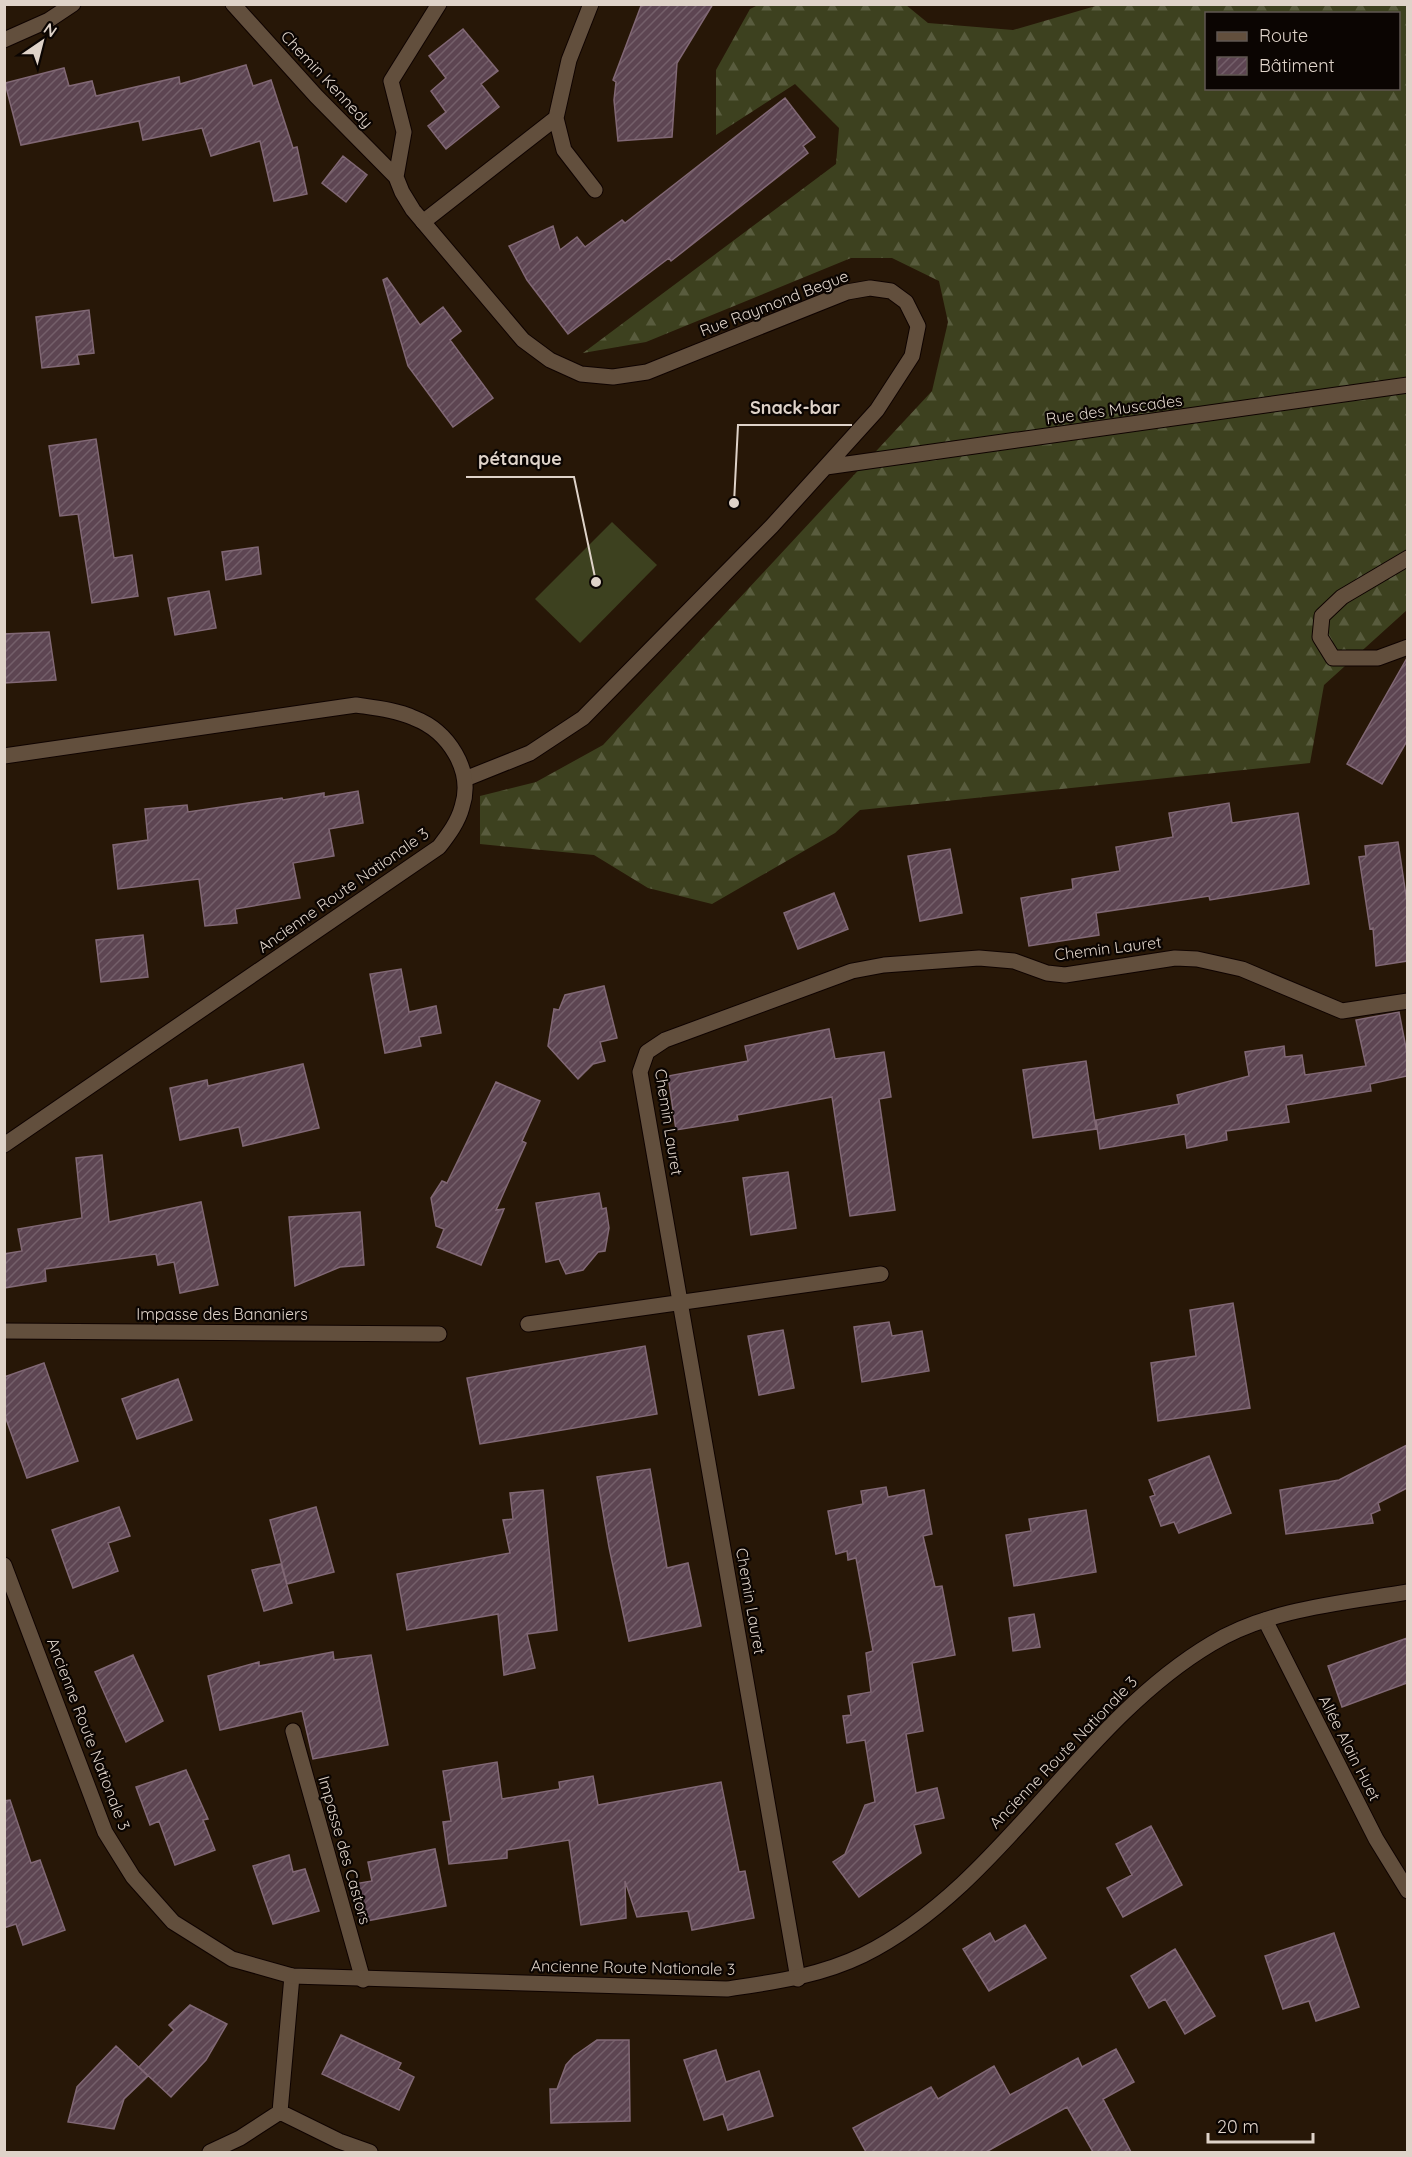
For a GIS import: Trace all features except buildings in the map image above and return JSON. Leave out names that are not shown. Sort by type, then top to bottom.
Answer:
[{"type":"street","points":[[4,40],[49,20],[73,4]]},
{"type":"street","points":[[396,177],[404,132],[391,81],[440,4]]},
{"type":"street","points":[[591,4],[569,60],[556,118],[564,150],[595,190]]},
{"type":"street","name":"Chemin Kennedy","points":[[233,5],[315,96],[396,177]]},
{"type":"street","points":[[423,222],[556,118]]},
{"type":"street","name":"Rue Raymond Begue","points":[[396,177],[402,192],[423,222],[523,340],[550,360],[581,374],[597,377],[647,372],[846,292],[870,288],[891,291],[906,302],[918,326],[912,356],[877,410],[772,526],[583,718],[530,753],[465,779]]},
{"type":"street","name":"Rue des Muscades","points":[[826,467],[1407,385]]},
{"type":"street","points":[[1407,558],[1342,597],[1322,616],[1320,637],[1333,658],[1378,658],[1407,647]]},
{"type":"street","name":"Ancienne Route Nationale 3","points":[[4,756],[356,705],[390,710],[416,718],[441,734],[458,757],[465,779],[463,805],[454,827],[439,847],[4,1145]]},
{"type":"street","name":"Chemin Lauret","points":[[798,1979],[640,1071],[647,1052],[665,1040],[852,971],[884,965],[979,958],[1014,961],[1047,974],[1065,975],[1175,958],[1197,959],[1242,969],[1342,1011],[1407,1001]]},
{"type":"street","points":[[528,1324],[881,1274]]},
{"type":"street","name":"Impasse des Bananiers","points":[[4,1330],[439,1334]]},
{"type":"street","name":"Ancienne Route Nationale 3","points":[[4,1565],[105,1832],[133,1877],[173,1923],[232,1959],[291,1976],[363,1980],[727,1989],[798,1979],[863,1955],[918,1920],[967,1879],[1102,1735],[1155,1683],[1211,1643],[1265,1620],[1328,1605],[1407,1592]]},
{"type":"street","name":"Allée Alain Huet","points":[[1265,1620],[1376,1839],[1407,1890]]},
{"type":"street","name":"Impasse des Castors","points":[[293,1731],[363,1980]]},
{"type":"street","points":[[280,2112],[291,1976]]},
{"type":"street","points":[[210,2152],[240,2138],[280,2112]]},
{"type":"street","points":[[280,2112],[339,2141],[370,2152]]},
{"type":"green space","points":[[760,4],[906,5],[928,23],[1013,30],[1099,5],[1407,5],[1407,610],[1324,685],[1310,763],[860,810],[835,833],[712,904],[648,888],[594,855],[480,844],[480,796],[536,782],[603,745],[932,391],[948,322],[939,281],[892,258],[851,258],[646,342],[583,353],[836,164],[839,128],[795,84],[716,135],[716,70],[750,9]]},
{"type":"green space","points":[[612,522],[657,565],[580,643],[535,599]]},
{"type":"place","name":"Snack-bar","points":[[734,503]]},
{"type":"place","name":"pétanque","points":[[596,582]]}]
